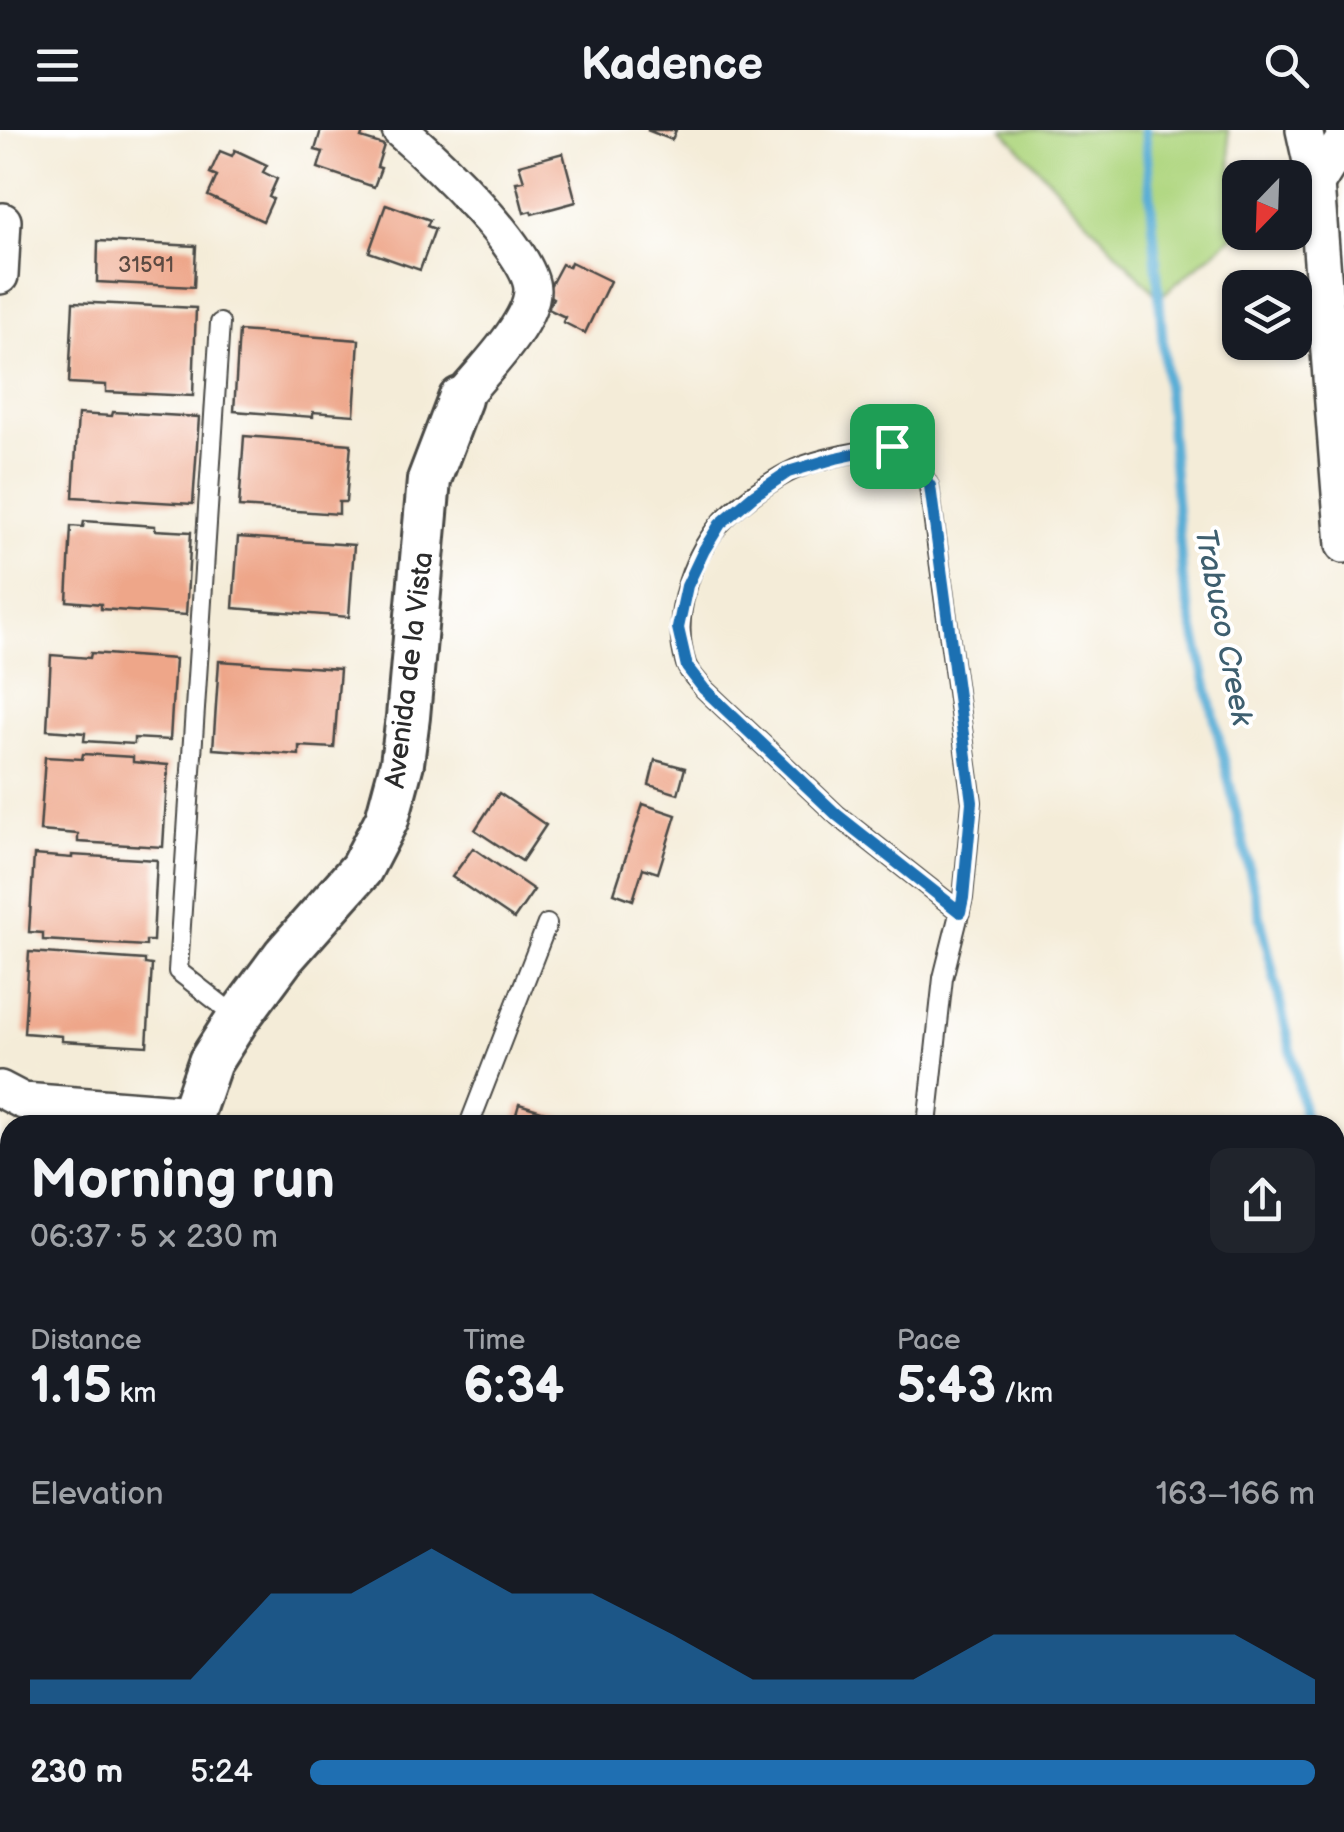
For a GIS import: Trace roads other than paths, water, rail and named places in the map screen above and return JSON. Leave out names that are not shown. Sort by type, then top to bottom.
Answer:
[{"type":"street","points":[[400,130],[501,232],[522,260],[532,289],[525,315],[511,338],[460,399]]},
{"type":"street","points":[[1304,130],[1316,184],[1344,545]]},
{"type":"street","points":[[1316,184],[1344,139]]},
{"type":"street","points":[[0,276],[3,220]]},
{"type":"street","name":"Avenida de la Vista","points":[[193,1115],[210,1062],[238,1018],[284,956],[361,869],[387,819],[402,763],[408,717],[430,480],[460,399]]},
{"type":"street","points":[[0,1089],[23,1101],[154,1115]]},
{"type":"lane","points":[[220,323],[178,971],[238,1018]]},
{"type":"lane","points":[[928,1115],[943,978],[960,912],[963,898],[972,802],[930,486],[918,466],[892,446],[788,472],[720,524],[704,550],[687,586],[678,628],[687,667],[704,689],[837,815],[960,912]]},
{"type":"lane","points":[[472,1115],[547,924]]},
{"type":"waterway","name":"Trabuco Creek","points":[[1145,130],[1183,582],[1304,1115]]}]
